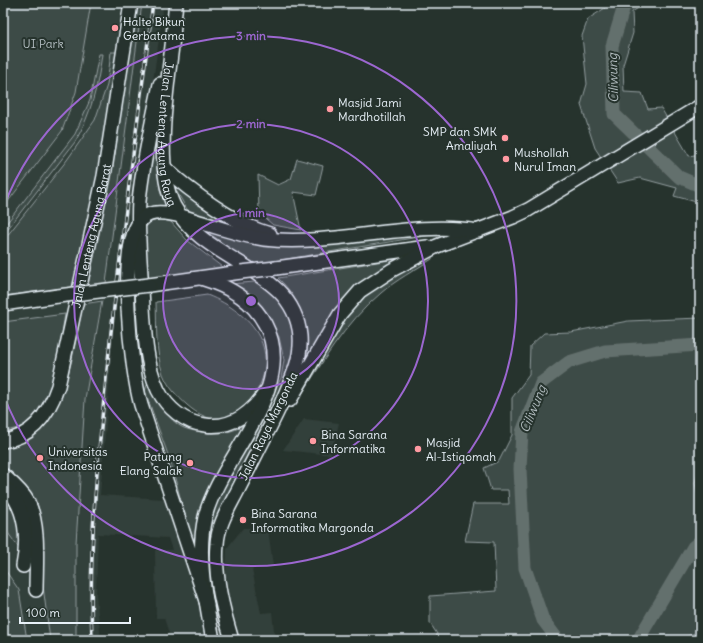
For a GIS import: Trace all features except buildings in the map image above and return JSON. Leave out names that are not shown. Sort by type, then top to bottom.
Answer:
[{"type":"main road","name":"Jalan Lenteng Agung Barat","points":[[3,441],[21,436],[35,426],[49,407],[58,386],[104,176],[131,3]]},
{"type":"main road","name":"Jalan Lenteng Agung Raya","points":[[176,3],[166,90],[164,143],[165,168],[170,196],[180,215]]},
{"type":"main road","points":[[174,18],[168,38],[163,73],[147,146],[138,223],[142,300],[147,350],[153,376],[166,401],[180,415],[192,422],[204,425],[216,426],[231,422],[248,413],[258,403],[267,390]]},
{"type":"main road","points":[[262,444],[282,413],[340,314],[360,291],[380,276],[437,246],[528,210],[700,106]]},
{"type":"main road","points":[[165,168],[178,180],[210,203],[254,228],[274,235],[328,238]]},
{"type":"main road","points":[[206,604],[134,380],[131,360],[129,263],[131,240],[138,223],[146,216],[164,212],[180,215],[231,232],[263,238],[289,240],[453,227],[478,231]]},
{"type":"main road","name":"Jalan Raya Margonda","points":[[180,215],[217,250],[276,286],[287,298],[296,315],[301,342],[298,362],[262,444],[223,519],[216,545],[217,571],[232,640]]},
{"type":"main road","points":[[3,304],[437,246]]},
{"type":"main road","points":[[201,278],[227,288],[245,299],[264,321],[272,341],[274,356],[273,370],[259,410],[217,486],[208,508],[204,526],[202,547],[206,604],[213,640]]},
{"type":"main road","points":[[3,475],[21,493],[32,510],[36,539],[36,590]]},
{"type":"main road","points":[[3,484],[15,499],[21,511],[26,544],[23,566]]},
{"type":"shaded area","name":"Universitas Indonesia","points":[[3,3],[123,3],[78,276],[76,534],[85,399],[106,283],[142,3],[164,3],[141,167],[120,256],[100,495],[164,499],[174,517],[196,574],[226,571],[227,548],[243,528],[268,528],[273,566],[252,569],[261,613],[272,612],[275,640],[171,640],[164,618],[156,618],[155,550],[172,550],[168,538],[98,534],[96,595],[101,640],[76,640],[76,578],[75,640],[3,640]]},
{"type":"shaded area","points":[[304,419],[339,423],[331,455],[283,450]]},
{"type":"green space","name":"UI Park","points":[[3,3],[91,3],[76,92],[62,131],[3,208]]},
{"type":"green space","points":[[139,3],[142,3],[106,283],[88,285],[115,153],[129,49]]},
{"type":"green space","points":[[604,3],[646,3],[632,12],[633,33],[623,65],[624,92],[642,93],[648,109],[661,108],[689,156],[700,154],[700,203],[674,196],[677,188],[640,178],[618,183],[595,148],[581,105],[587,84],[582,36],[588,19],[605,8]]},
{"type":"green space","points":[[111,52],[118,52],[80,286],[3,296],[3,241],[67,160],[95,120],[107,85]]},
{"type":"green space","points":[[99,54],[102,54],[96,89],[90,110],[81,131],[75,142],[3,235],[3,228],[75,134],[90,100]]},
{"type":"green space","points":[[160,93],[157,170],[161,194],[173,211],[145,211],[147,174]]},
{"type":"green space","points":[[297,159],[323,166],[316,195],[293,192],[301,230],[273,225],[259,213],[258,175],[278,185],[291,179]]},
{"type":"green space","points":[[170,180],[251,233],[188,211]]},
{"type":"green space","points":[[161,219],[171,222],[187,240],[226,270],[145,280],[145,228],[151,222]]},
{"type":"green space","points":[[197,227],[236,237],[449,232],[251,265],[216,238]]},
{"type":"green space","points":[[432,252],[432,259],[399,279],[368,305],[334,346],[295,405],[292,403],[341,321],[376,282]]},
{"type":"green space","points":[[402,258],[385,268],[306,362],[307,338],[303,316],[293,296],[278,278]]},
{"type":"green space","points":[[255,282],[276,296],[288,315],[295,332],[295,354],[216,538],[206,555],[209,517],[222,487],[271,399],[281,378],[284,360],[279,337],[268,317],[229,284]]},
{"type":"green space","points":[[207,295],[238,312],[250,324],[259,337],[264,351],[265,366],[261,383],[243,410],[234,418],[226,420],[215,420],[205,417],[183,402],[167,383],[160,365],[157,338],[156,302]]},
{"type":"green space","points":[[102,301],[85,399],[76,543],[76,640],[50,640],[43,586],[39,529],[3,469],[3,445],[21,442],[37,432],[49,418],[59,401],[66,382],[83,304]]},
{"type":"green space","points":[[65,314],[56,370],[47,397],[32,420],[26,425],[3,431],[3,322]]},
{"type":"green space","points":[[700,318],[700,465],[695,483],[698,497],[700,497],[700,631],[678,640],[436,640],[437,634],[430,623],[430,596],[496,591],[494,542],[465,541],[473,504],[509,504],[508,490],[491,490],[484,468],[499,461],[512,435],[512,398],[529,375],[530,346],[544,333],[571,332],[628,321]]},
{"type":"green space","points":[[148,382],[158,402],[167,415],[178,425],[184,428],[193,431],[221,433],[231,431],[250,421],[219,476],[199,569],[171,463],[145,391]]},
{"type":"green space","points":[[3,487],[16,501],[21,551],[3,526]]},
{"type":"green space","points":[[3,567],[19,590],[27,640],[3,640]]},
{"type":"waterway","name":"Ciliwung","points":[[625,3],[612,46],[614,114],[679,177],[700,186]]},
{"type":"waterway","name":"Ciliwung","points":[[558,640],[543,620],[525,568],[520,469],[522,432],[541,383],[569,362],[605,351],[700,345]]},
{"type":"waterway","name":"Ciliwung","points":[[638,640],[693,547],[700,541]]},
{"type":"railway","points":[[92,640],[91,601],[93,524],[99,448],[111,332],[153,3]]},
{"type":"place","name":"Halte Bikun Gerbatama","points":[[115,28]]},
{"type":"place","name":"Masjid Jami Mardhotillah","points":[[330,109]]},
{"type":"place","name":"SMP dan SMK Amaliyah","points":[[505,138]]},
{"type":"place","name":"Mushollah Nurul Iman","points":[[506,159]]},
{"type":"place","name":"Bina Sarana Informatika","points":[[313,441]]},
{"type":"place","name":"Masjid Al-Istiqomah","points":[[418,449]]},
{"type":"place","name":"Universitas Indonesia","points":[[40,458]]},
{"type":"place","name":"Patung Elang Salak","points":[[190,463]]},
{"type":"place","name":"Bina Sarana Informatika Margonda","points":[[243,520]]}]
